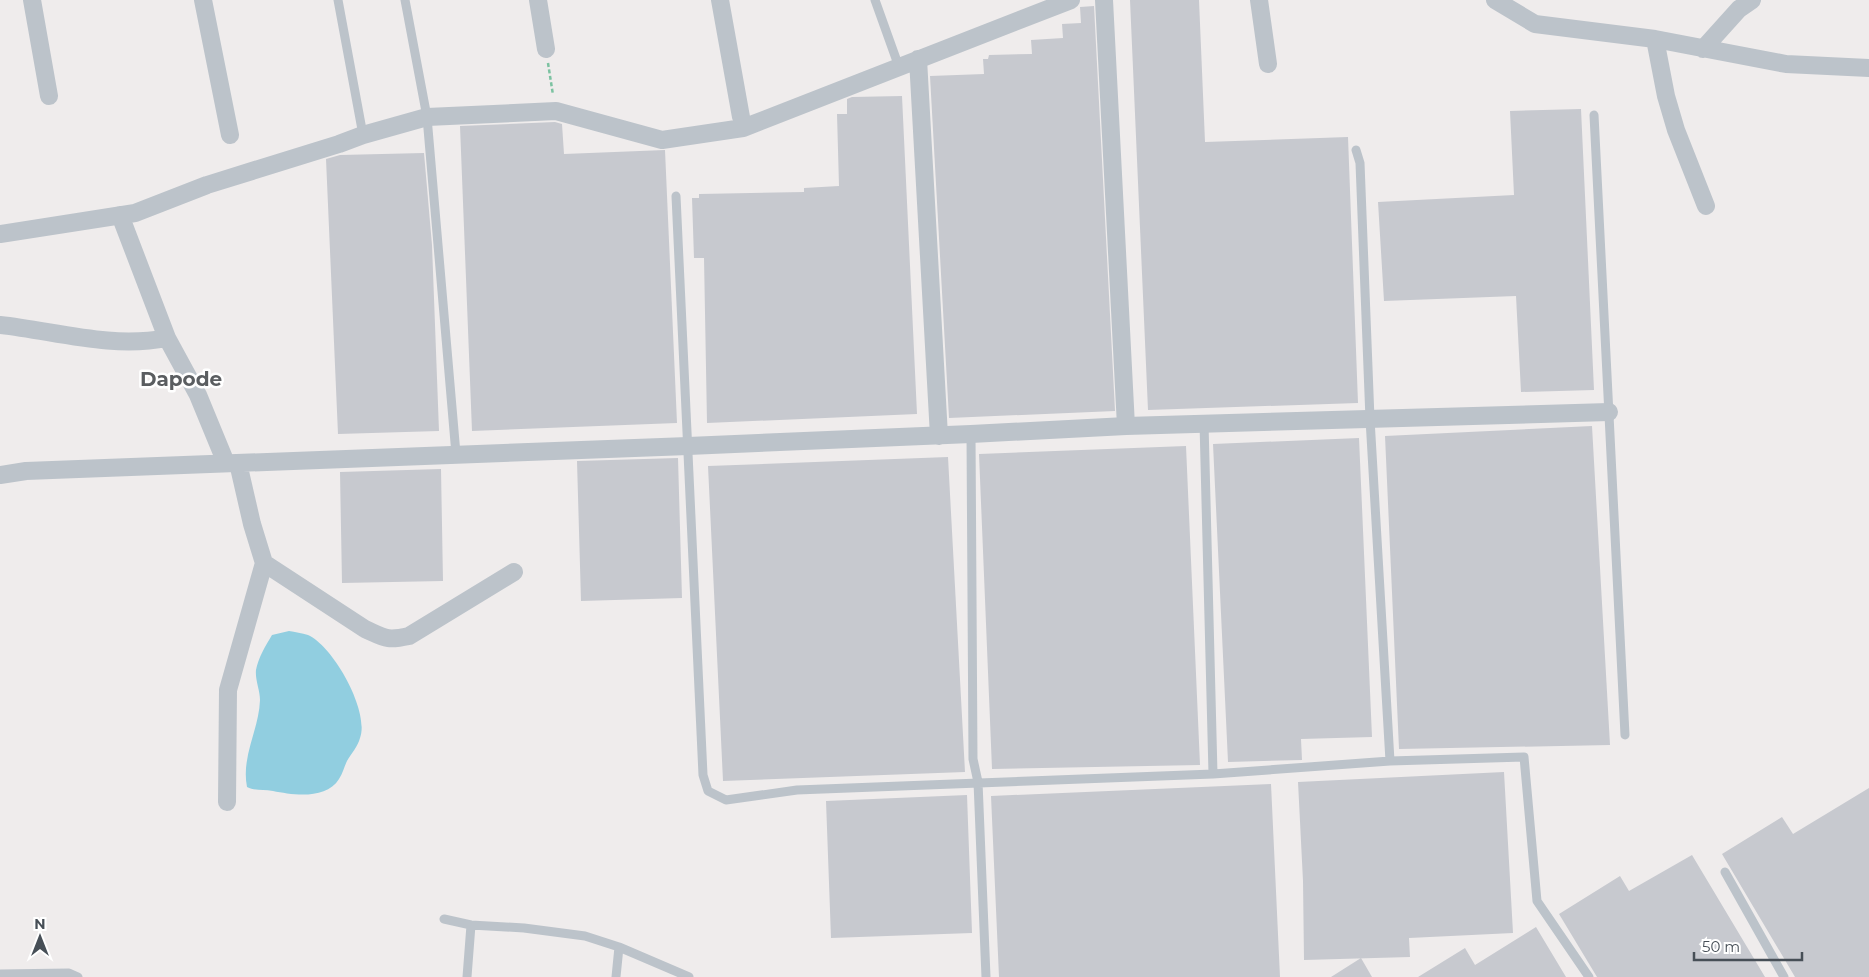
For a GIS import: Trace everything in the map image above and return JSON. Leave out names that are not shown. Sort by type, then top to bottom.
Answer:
[{"type":"street","points":[[32,0],[49,96]]},
{"type":"street","points":[[204,0],[230,136]]},
{"type":"street","points":[[538,0],[546,49]]},
{"type":"street","points":[[720,0],[741,117]]},
{"type":"street","points":[[0,234],[135,213],[207,185],[339,144],[364,134],[427,117],[556,111],[662,140],[743,128],[1071,0]]},
{"type":"street","points":[[1104,0],[1126,426]]},
{"type":"street","points":[[1259,0],[1268,64]]},
{"type":"street","points":[[1495,0],[1535,24],[1655,40],[1786,64],[1869,68]]},
{"type":"street","points":[[1703,48],[1739,9],[1752,0]]},
{"type":"street","points":[[1655,40],[1666,96],[1676,130],[1706,206]]},
{"type":"street","points":[[918,59],[939,436]]},
{"type":"street","points":[[120,215],[167,338],[232,463],[264,563],[228,690],[227,802]]},
{"type":"street","points":[[0,325],[37,329],[81,338],[147,342],[167,338]]},
{"type":"street","points":[[0,475],[26,471],[939,436],[1126,426],[1609,412]]},
{"type":"street","points":[[264,563],[365,629],[391,640],[409,636],[514,572]]},
{"type":"lane","points":[[338,0],[364,134]]},
{"type":"lane","points":[[404,0],[427,117],[456,454]]},
{"type":"lane","points":[[875,0],[898,67]]},
{"type":"lane","points":[[1594,115],[1626,735]]},
{"type":"lane","points":[[1356,150],[1360,163],[1370,419],[1390,760]]},
{"type":"lane","points":[[676,196],[703,775],[708,791],[726,800],[797,790],[1213,774],[1390,760],[1524,757],[1537,901],[1589,977]]},
{"type":"lane","points":[[1204,423],[1213,774]]},
{"type":"lane","points":[[971,434],[972,759],[978,782],[986,977]]},
{"type":"lane","points":[[1726,872],[1784,977]]},
{"type":"lane","points":[[444,919],[471,925],[524,928],[585,936],[619,947],[689,977]]},
{"type":"lane","points":[[467,977],[471,925]]},
{"type":"lane","points":[[616,977],[619,947]]},
{"type":"lane","points":[[0,974],[69,973],[78,977]]},
{"type":"path","points":[[546,49],[556,111]]},
{"type":"water","points":[[289,631],[308,635],[318,641],[328,652],[347,680],[360,712],[362,726],[358,744],[347,761],[339,779],[333,786],[318,793],[290,794],[247,787],[246,765],[257,722],[260,700],[256,678],[257,665],[272,635]]},
{"type":"building","points":[[1130,0],[1199,0],[1205,142],[1348,137],[1358,403],[1148,410]]},
{"type":"building","points":[[1094,6],[1115,411],[949,418],[930,76],[984,74],[983,59],[988,59],[989,55],[1032,54],[1031,40],[1063,38],[1062,24],[1081,23],[1080,7]]},
{"type":"building","points":[[902,96],[917,414],[707,423],[704,258],[694,258],[692,198],[699,198],[699,194],[804,192],[804,188],[839,186],[837,114],[847,114],[847,99],[852,97]]},
{"type":"building","points":[[1581,109],[1594,390],[1521,392],[1516,296],[1384,301],[1378,202],[1514,195],[1510,111]]},
{"type":"building","points":[[555,122],[562,124],[564,154],[665,150],[677,423],[472,431],[460,126]]},
{"type":"building","points":[[424,153],[432,245],[439,431],[338,434],[326,159],[340,155]]},
{"type":"building","points":[[1592,426],[1610,745],[1399,749],[1385,436]]},
{"type":"building","points":[[1359,438],[1372,737],[1301,739],[1302,760],[1228,762],[1213,444]]},
{"type":"building","points":[[1186,446],[1200,765],[992,769],[979,454]]},
{"type":"building","points":[[948,457],[965,772],[723,781],[708,466]]},
{"type":"building","points":[[678,458],[682,598],[581,601],[577,461]]},
{"type":"building","points":[[441,469],[443,581],[342,583],[340,472]]},
{"type":"building","points":[[1504,772],[1513,933],[1409,938],[1410,957],[1304,960],[1303,881],[1298,782]]},
{"type":"building","points":[[1271,784],[1280,977],[999,977],[991,796]]},
{"type":"building","points":[[1869,788],[1869,977],[1795,977],[1722,854],[1782,817],[1793,834]]},
{"type":"building","points":[[967,795],[972,933],[831,938],[826,801]]},
{"type":"building","points":[[1692,855],[1765,977],[1597,977],[1559,914],[1620,876],[1629,891]]},
{"type":"building","points":[[1536,927],[1566,977],[1418,977],[1465,948],[1475,965]]},
{"type":"building","points":[[1361,958],[1372,977],[1331,977]]},
{"type":"district","name":"Dapode","points":[[181,379]]}]
